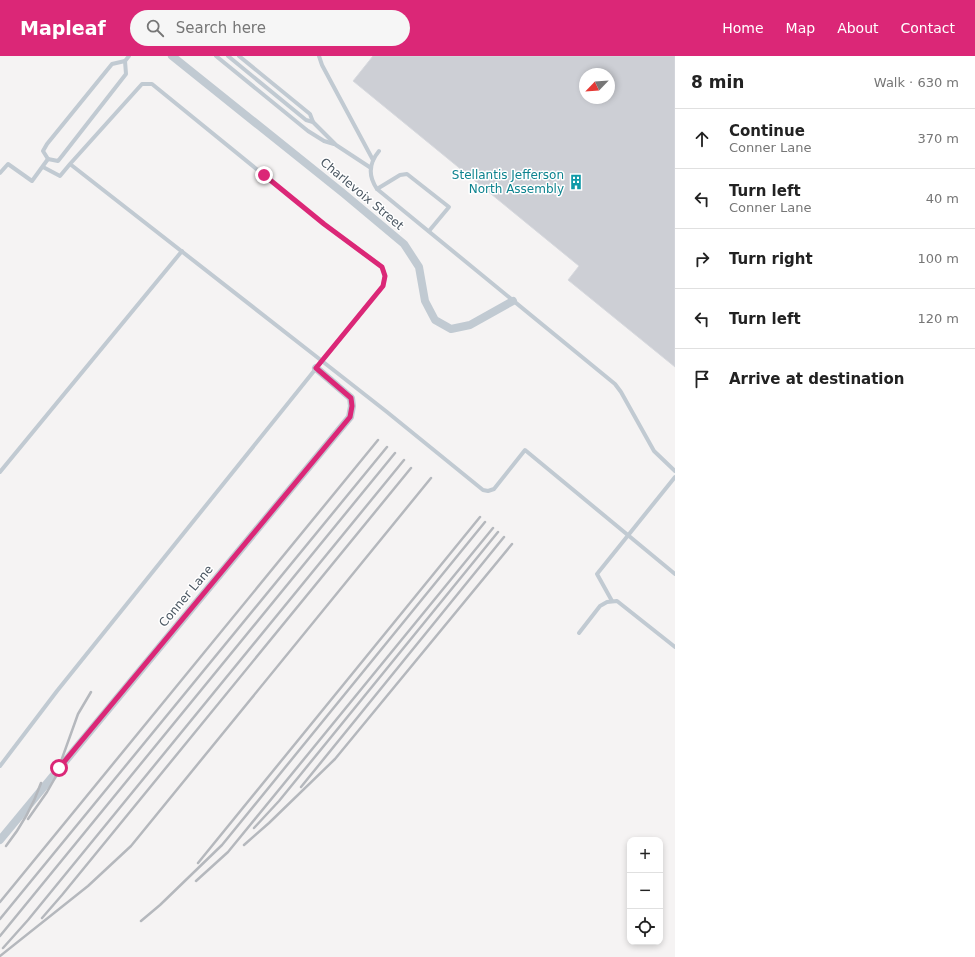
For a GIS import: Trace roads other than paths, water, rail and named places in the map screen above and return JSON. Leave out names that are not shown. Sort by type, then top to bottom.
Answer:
[{"type":"street","name":"Charlevoix Street","points":[[172,56],[343,193],[404,244],[419,267],[426,301],[435,320],[451,329],[470,325],[513,300]]},
{"type":"street","name":"Conner Lane","points":[[0,840],[350,417],[352,406],[351,398],[316,368]]},
{"type":"lane","points":[[48,159],[44,151],[52,138],[112,64],[125,61],[129,56]]},
{"type":"lane","points":[[216,56],[312,134],[324,141],[336,145]]},
{"type":"lane","points":[[228,56],[306,120],[313,122]]},
{"type":"lane","points":[[239,56],[310,114],[313,122],[336,145],[371,168]]},
{"type":"lane","points":[[319,56],[322,65],[373,160]]},
{"type":"lane","points":[[48,159],[58,161],[62,156],[126,74],[125,61]]},
{"type":"lane","points":[[0,766],[66,681],[383,286],[385,276],[382,267],[324,224],[152,84],[142,84],[60,176],[43,167]]},
{"type":"lane","points":[[379,151],[373,160],[371,168],[372,181],[377,189],[615,384],[654,451],[674,471]]},
{"type":"lane","points":[[0,173],[8,164],[32,181],[48,159]]},
{"type":"lane","points":[[70,164],[387,412],[483,490],[488,491],[494,489],[525,450],[675,574]]},
{"type":"lane","points":[[377,189],[400,175],[407,174],[449,207],[429,231]]},
{"type":"lane","points":[[0,472],[182,251]]},
{"type":"lane","points":[[612,601],[597,574],[675,477]]},
{"type":"lane","points":[[579,633],[600,606],[607,602],[617,601],[675,647]]},
{"type":"railway","points":[[0,902],[378,440]]},
{"type":"railway","points":[[0,919],[387,447]]},
{"type":"railway","points":[[0,936],[395,453]]},
{"type":"railway","points":[[3,948],[28,920],[404,460]]},
{"type":"railway","points":[[42,918],[411,468]]},
{"type":"railway","points":[[0,956],[88,886],[131,846],[431,478]]},
{"type":"railway","points":[[198,863],[480,517]]},
{"type":"railway","points":[[141,921],[160,905],[222,845],[485,522]]},
{"type":"railway","points":[[196,881],[228,852],[493,528]]},
{"type":"railway","points":[[254,828],[279,801],[498,532]]},
{"type":"railway","points":[[301,787],[504,537]]},
{"type":"railway","points":[[244,845],[335,759],[512,544]]},
{"type":"railway","points":[[28,819],[55,778],[78,714],[91,692]]},
{"type":"railway","points":[[6,846],[26,816],[41,783]]},
{"type":"place","name":"Stellantis Jefferson North Assembly","points":[[576,182]]}]
